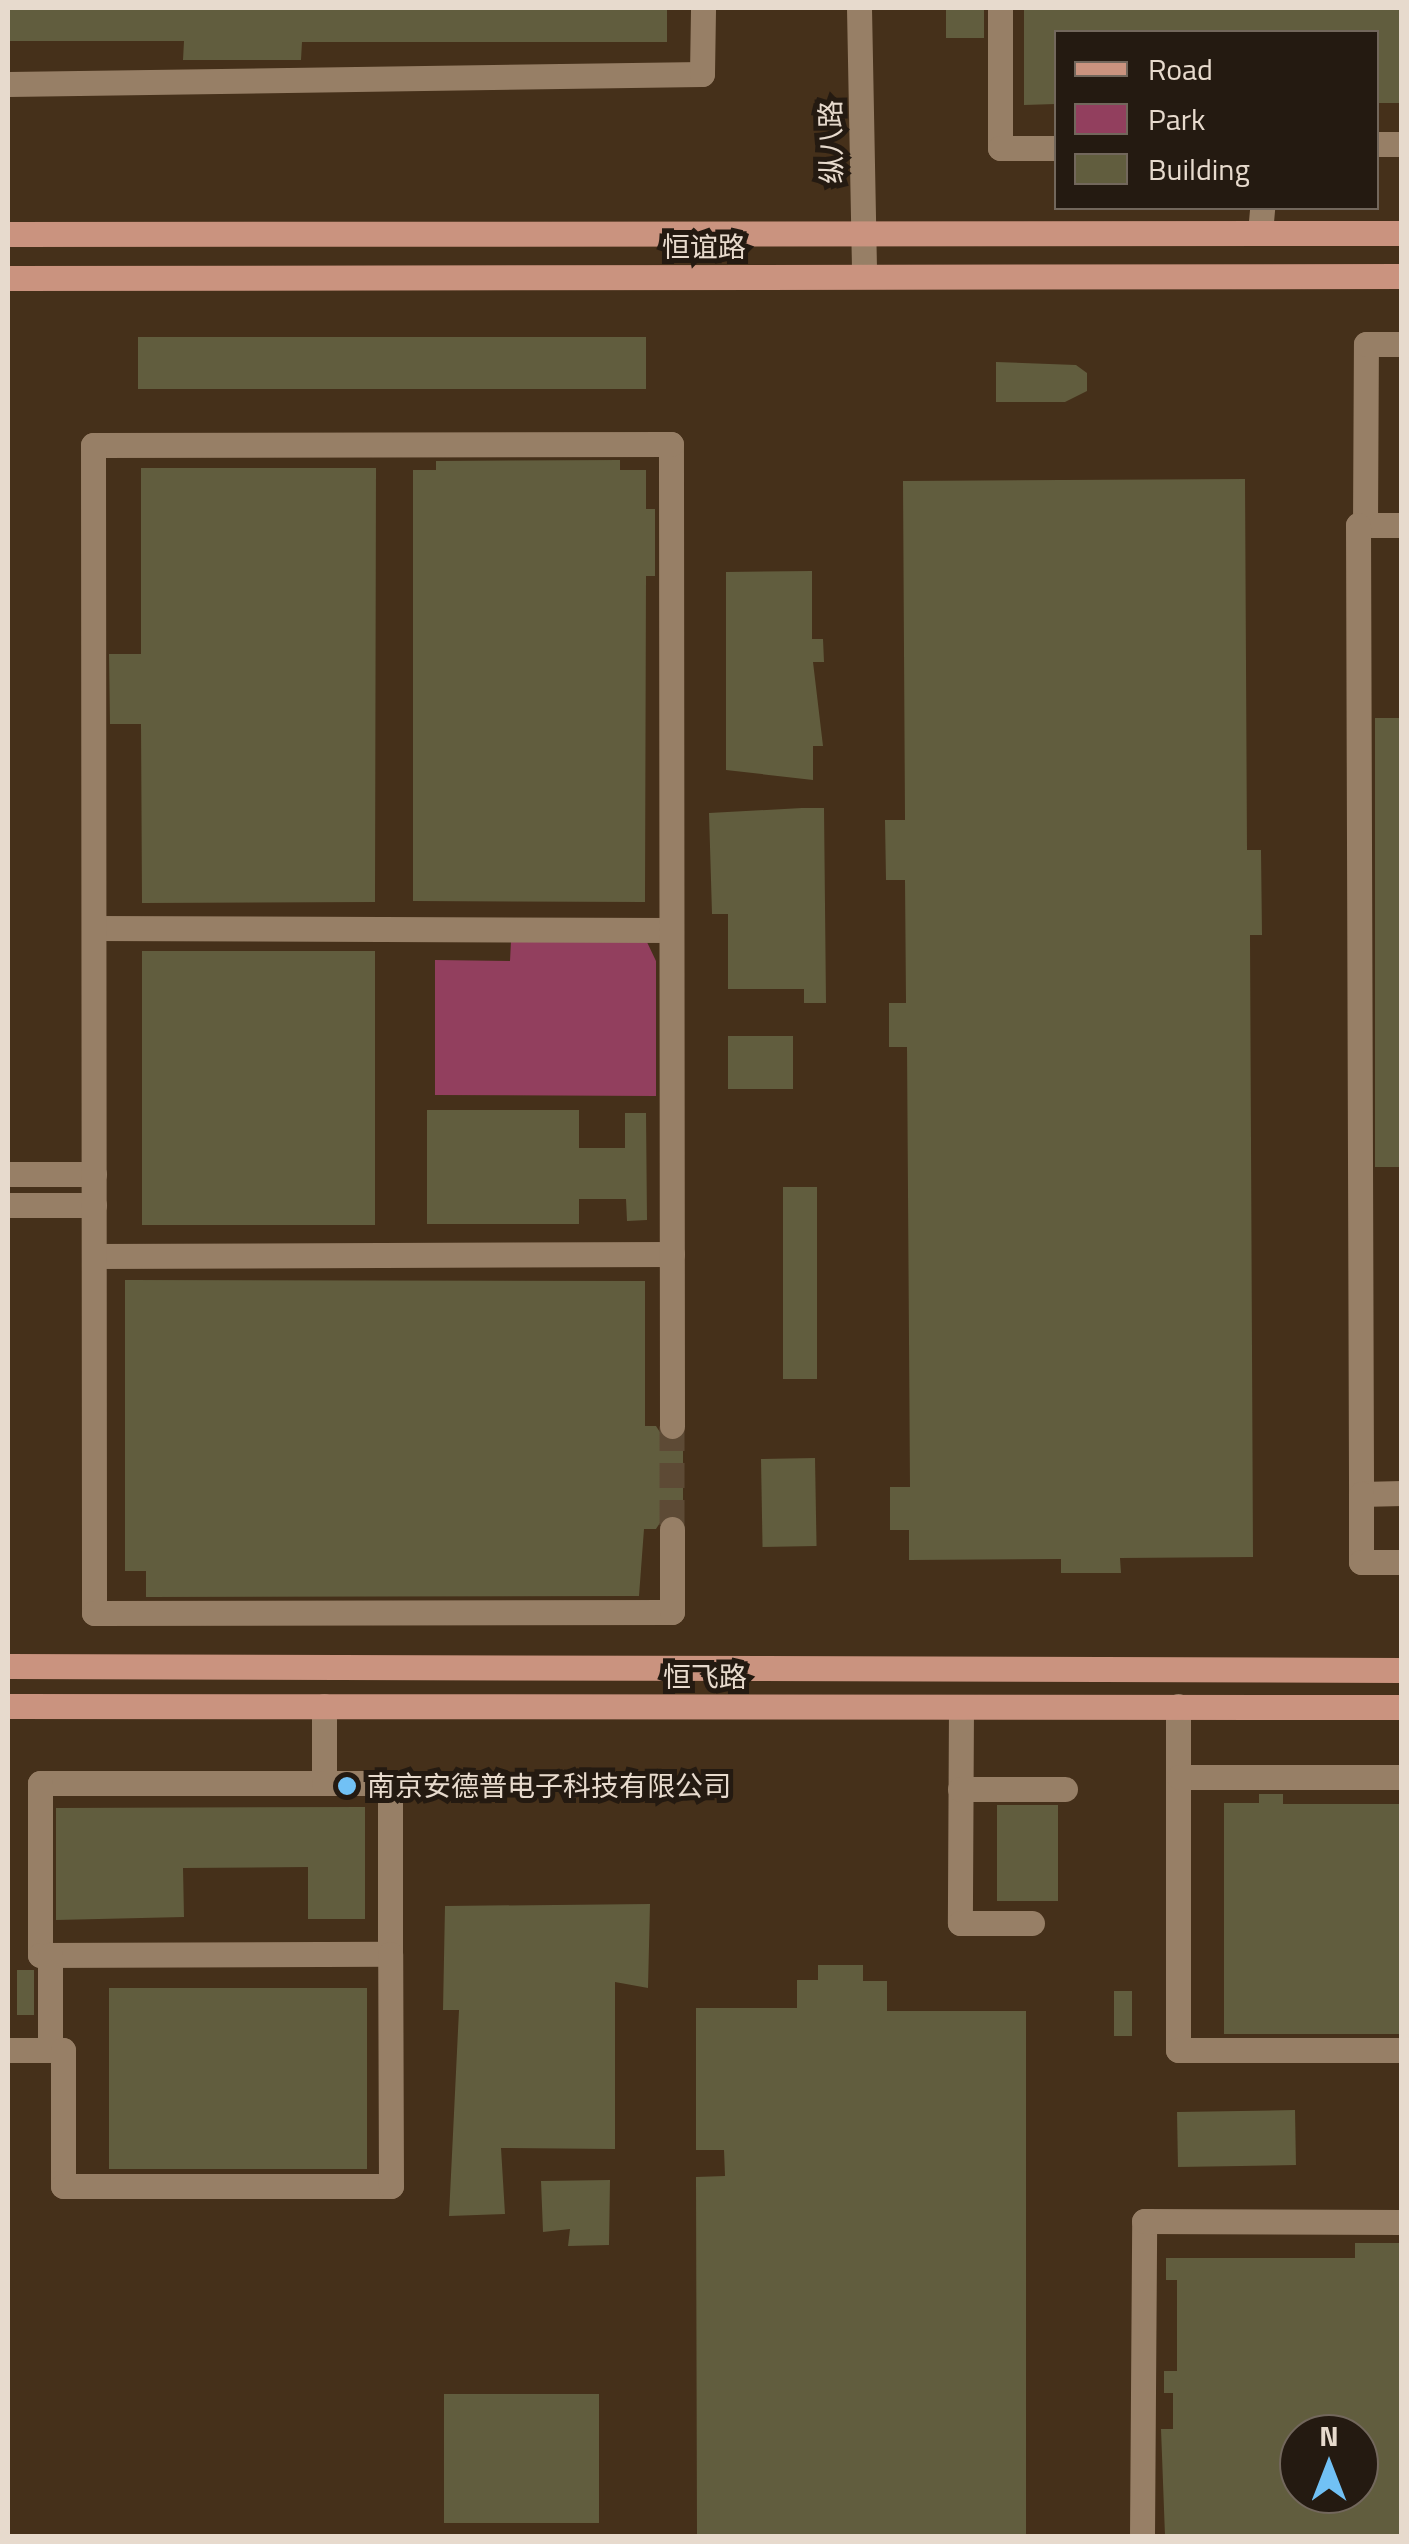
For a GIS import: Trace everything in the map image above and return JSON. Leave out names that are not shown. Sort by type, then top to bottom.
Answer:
[{"type":"main road","name":"恒谊路","points":[[8,234],[862,233],[1261,220],[1402,233]]},
{"type":"main road","name":"恒谊路","points":[[8,278],[1402,276]]},
{"type":"main road","name":"恒飞路","points":[[8,1666],[1402,1670]]},
{"type":"main road","name":"恒飞路","points":[[8,1706],[1402,1707]]},
{"type":"street","points":[[8,84],[702,74],[702,8]]},
{"type":"street","name":"纵八路","points":[[859,8],[864,276]]},
{"type":"street","points":[[1000,8],[1000,148],[1054,148]]},
{"type":"street","points":[[1365,525],[1366,344],[1402,344]]},
{"type":"street","points":[[672,1426],[671,444],[93,445],[94,1612],[672,1612],[672,1529]]},
{"type":"street","points":[[1402,525],[1358,525],[1361,1562],[1402,1562]]},
{"type":"street","points":[[94,928],[671,930]]},
{"type":"street","points":[[8,1174],[94,1174]]},
{"type":"street","points":[[8,1205],[94,1205]]},
{"type":"street","points":[[94,1256],[672,1254]]},
{"type":"street","points":[[1361,1494],[1402,1494]]},
{"type":"street","points":[[324,1706],[324,1782]]},
{"type":"street","points":[[1178,1706],[1178,2050],[1402,2050]]},
{"type":"street","points":[[960,1707],[960,1923],[1032,1923]]},
{"type":"street","points":[[1178,1777],[1402,1777]]},
{"type":"street","points":[[8,2050],[62,2050],[62,2186],[390,2186],[390,1954],[390,1782],[40,1783],[40,1955],[390,1954]]},
{"type":"street","points":[[960,1789],[1066,1789]]},
{"type":"street","points":[[50,1955],[50,2050]]},
{"type":"street","points":[[1142,2536],[1144,2220],[1402,2222]]},
{"type":"green space","points":[[646,940],[656,961],[656,1096],[435,1095],[435,960],[510,961],[511,941]]},
{"type":"building","points":[[8,8],[667,8],[667,42],[302,42],[301,60],[183,60],[184,41],[8,41]]},
{"type":"building","points":[[946,8],[984,8],[984,38],[946,38]]},
{"type":"building","points":[[1024,8],[1402,8],[1402,103],[1379,103],[1379,30],[1054,30],[1054,104],[1024,105]]},
{"type":"building","points":[[138,337],[646,337],[646,389],[138,389]]},
{"type":"building","points":[[996,362],[1076,365],[1087,373],[1087,391],[1065,402],[996,402]]},
{"type":"building","points":[[620,460],[620,470],[646,470],[646,509],[655,509],[655,576],[646,576],[645,902],[413,901],[413,470],[436,470],[436,461]]},
{"type":"building","points":[[141,468],[376,468],[375,902],[142,903],[141,724],[110,724],[109,654],[141,654]]},
{"type":"building","points":[[1245,479],[1247,850],[1261,850],[1262,935],[1250,935],[1253,1557],[1120,1558],[1121,1573],[1061,1573],[1061,1559],[909,1560],[909,1530],[890,1530],[890,1487],[910,1487],[907,1047],[889,1047],[889,1003],[906,1003],[905,880],[886,880],[885,820],[905,820],[903,481]]},
{"type":"building","points":[[812,571],[812,639],[823,639],[824,662],[813,662],[823,746],[813,746],[813,780],[726,770],[726,572]]},
{"type":"building","points":[[1375,718],[1402,718],[1402,1167],[1375,1167]]},
{"type":"building","points":[[824,808],[826,1003],[804,1003],[804,989],[728,989],[728,914],[712,914],[709,813]]},
{"type":"building","points":[[142,951],[375,951],[375,1225],[142,1225]]},
{"type":"building","points":[[728,1036],[793,1036],[793,1089],[728,1089]]},
{"type":"building","points":[[427,1110],[579,1110],[579,1148],[625,1148],[625,1113],[646,1113],[647,1220],[627,1221],[626,1199],[579,1199],[579,1224],[427,1224]]},
{"type":"building","points":[[783,1187],[817,1187],[817,1379],[783,1379]]},
{"type":"building","points":[[125,1280],[645,1281],[645,1426],[656,1426],[665,1440],[683,1437],[683,1518],[665,1515],[656,1529],[644,1529],[639,1596],[146,1597],[146,1571],[125,1571]]},
{"type":"building","points":[[815,1458],[817,1546],[763,1547],[761,1459]]},
{"type":"building","points":[[1259,1794],[1283,1794],[1283,1804],[1402,1804],[1402,2034],[1224,2034],[1224,1803],[1259,1803]]},
{"type":"building","points":[[997,1805],[1058,1805],[1058,1901],[997,1901]]},
{"type":"building","points":[[365,1807],[365,1919],[308,1919],[308,1867],[183,1868],[184,1917],[56,1920],[56,1808]]},
{"type":"building","points":[[650,1904],[648,1988],[615,1982],[615,2149],[501,2148],[505,2214],[449,2216],[459,2010],[443,2010],[445,1906]]},
{"type":"building","points":[[818,1965],[863,1965],[863,1981],[887,1981],[887,2011],[1026,2011],[1026,2536],[697,2536],[696,2177],[725,2176],[724,2150],[696,2150],[696,2008],[797,2008],[797,1980],[818,1980]]},
{"type":"building","points":[[17,1970],[34,1970],[34,2015],[17,2015]]},
{"type":"building","points":[[109,1988],[367,1988],[367,2169],[109,2169]]},
{"type":"building","points":[[1114,1991],[1132,1991],[1132,2036],[1114,2036]]},
{"type":"building","points":[[1295,2110],[1296,2165],[1178,2167],[1177,2112]]},
{"type":"building","points":[[610,2180],[609,2245],[568,2246],[570,2229],[543,2232],[541,2181]]},
{"type":"building","points":[[1355,2243],[1402,2243],[1402,2536],[1165,2536],[1161,2429],[1173,2429],[1173,2393],[1164,2393],[1164,2371],[1177,2371],[1177,2280],[1166,2280],[1166,2258],[1355,2258]]},
{"type":"building","points":[[444,2394],[599,2394],[599,2523],[444,2523]]},
{"type":"tunnel","points":[[672,1426],[672,1529]]},
{"type":"place","name":"南京安德普电子科技有限公司","points":[[347,1786]]}]
